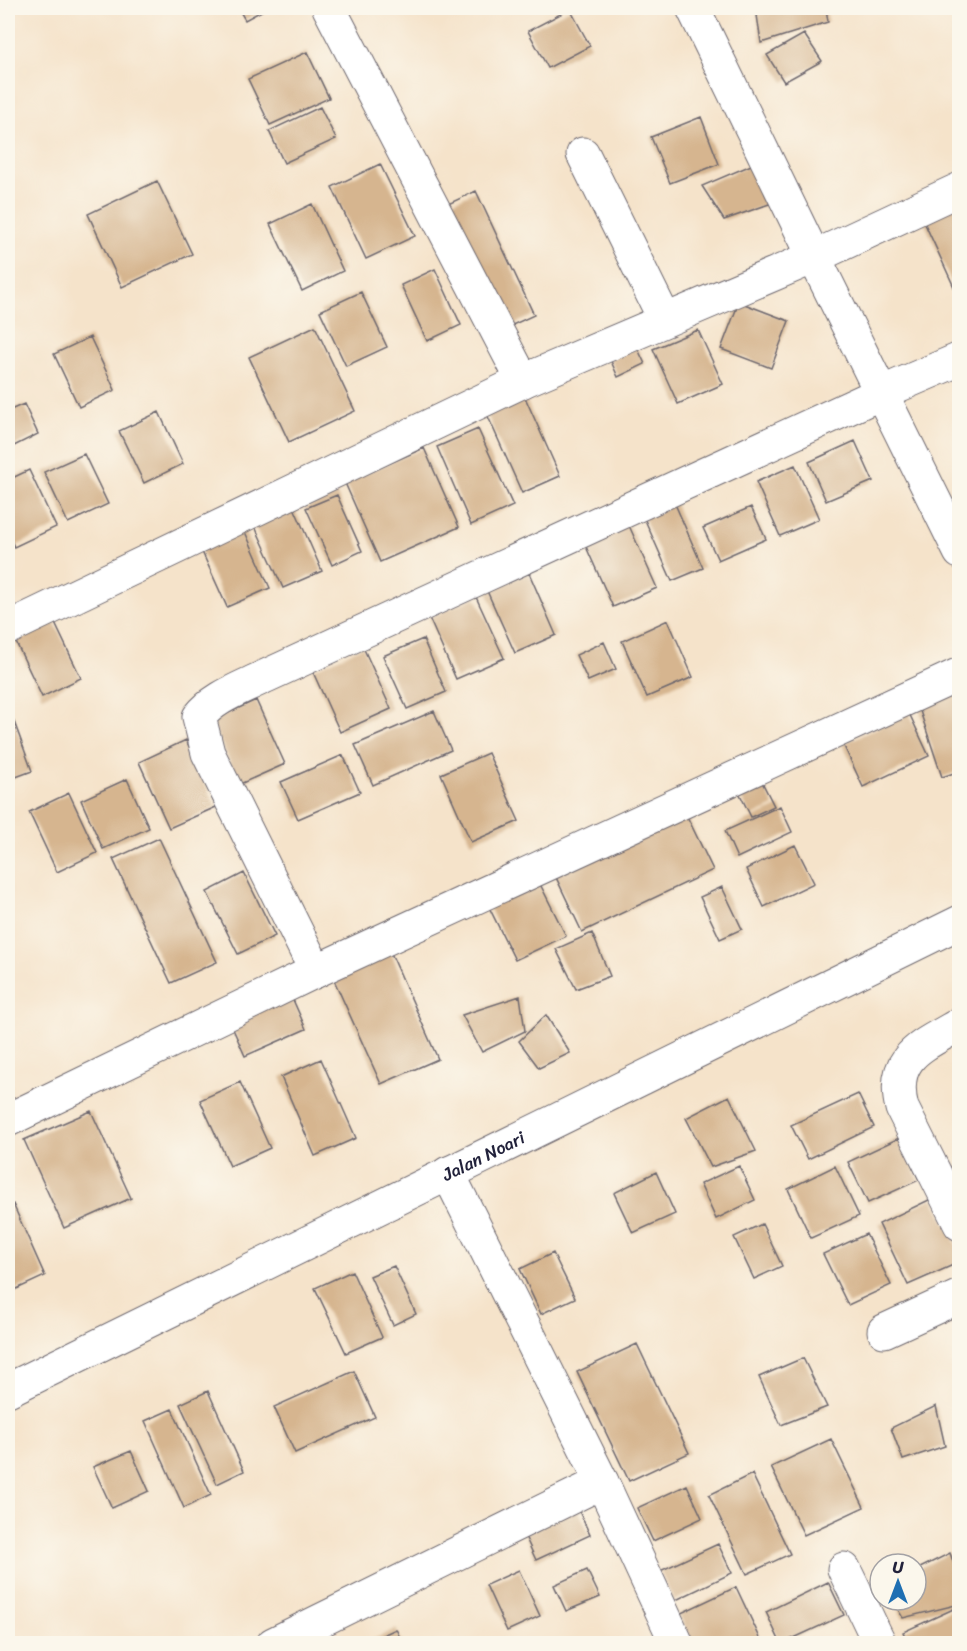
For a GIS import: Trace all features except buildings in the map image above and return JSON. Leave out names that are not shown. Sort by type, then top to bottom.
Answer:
[{"type":"street","points":[[329,8],[523,381]]},
{"type":"street","points":[[693,8],[960,552]]},
{"type":"street","points":[[583,154],[665,320]]},
{"type":"street","points":[[8,627],[523,381],[814,257],[960,189]]},
{"type":"street","points":[[316,971],[208,753],[199,717],[203,711],[222,697],[253,682],[881,393],[960,359]]},
{"type":"street","points":[[8,1120],[316,971],[960,674]]},
{"type":"street","name":"Jalan Noari","points":[[8,1390],[960,922]]},
{"type":"street","points":[[960,1024],[912,1052],[905,1062],[900,1077],[898,1094],[902,1108],[960,1224]]},
{"type":"street","points":[[447,1173],[602,1482],[677,1644]]},
{"type":"street","points":[[884,1331],[960,1296]]},
{"type":"street","points":[[273,1644],[602,1482]]},
{"type":"street","points":[[844,1569],[880,1644]]}]
